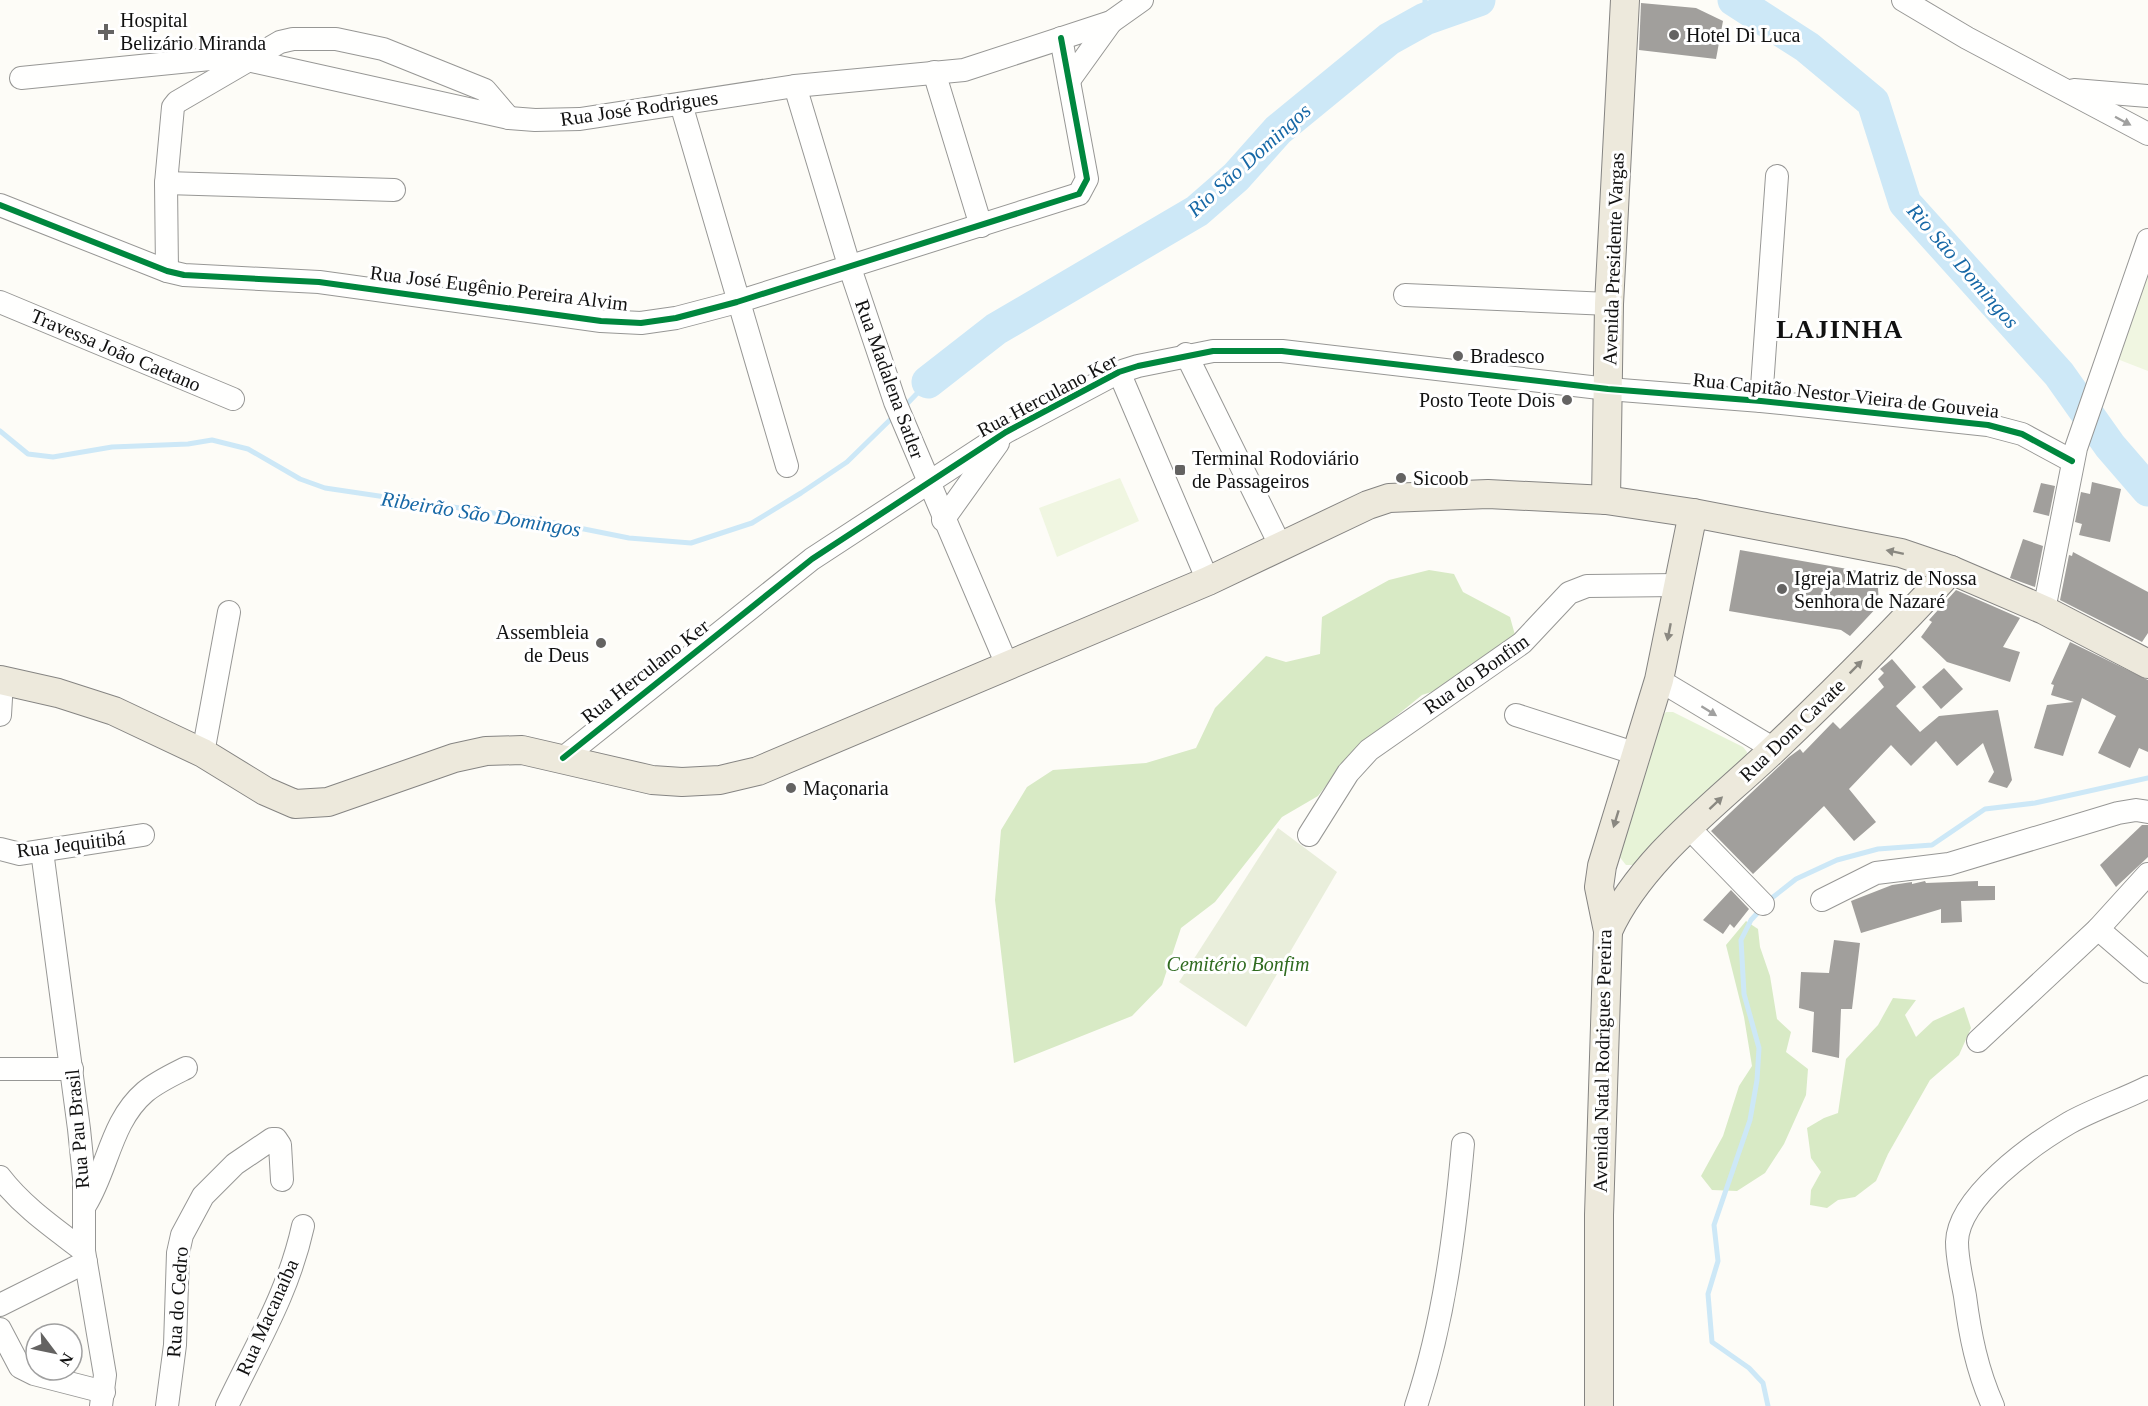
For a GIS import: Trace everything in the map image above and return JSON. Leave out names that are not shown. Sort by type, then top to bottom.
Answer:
[{"type":"main road","name":"Avenida Presidente Vargas","points":[[1606,500],[1609,304],[1624,9]]},
{"type":"main road","points":[[1,681],[58,693],[114,711],[203,753],[279,799],[296,804],[312,805],[328,802],[454,758],[486,751],[522,750],[652,780],[682,782],[720,780],[759,771],[1208,581],[1368,505],[1389,498],[1488,494],[1606,500],[1693,513],[1901,553],[1951,570],[2043,610],[2148,664]]},
{"type":"main road","name":"Avenida Natal Rodrigues Pereira","points":[[1599,1406],[1599,1215],[1608,931],[1599,887],[1608,846],[1659,680],[1693,513]]},
{"type":"main road","name":"Rua Dom Cavate","points":[[1608,931],[1631,889],[1689,828],[1774,749],[1951,570]]},
{"type":"main road","points":[[1599,887],[1614,890],[1631,889]]},
{"type":"street","name":"Rua José Rodrigues","points":[[21,78],[220,58],[252,61],[509,118],[580,119],[795,86],[964,70],[1111,22],[1142,0]]},
{"type":"street","points":[[1903,0],[2148,134]]},
{"type":"street","name":"Rua José Rodrigues","points":[[1070,79],[1111,22]]},
{"type":"street","name":"Rua José Eugênio Pereira Alvim","points":[[0,205],[167,271],[204,277],[343,285],[601,321],[641,323],[676,318],[737,302],[849,265],[1071,199],[1084,188],[1087,179],[1061,38]]},
{"type":"street","points":[[167,271],[166,183],[171,116],[177,102],[252,61],[280,42],[293,39],[336,39],[383,49],[485,90],[509,118]]},
{"type":"street","points":[[934,72],[981,226]]},
{"type":"street","name":"Rua Madalena Satler","points":[[795,86],[849,265],[895,402],[1007,665]]},
{"type":"street","points":[[2061,88],[2148,96]]},
{"type":"street","points":[[681,104],[737,302],[787,466]]},
{"type":"street","points":[[1761,401],[1777,176]]},
{"type":"street","points":[[166,183],[394,190]]},
{"type":"street","points":[[2043,610],[2074,454],[2095,399],[2148,240]]},
{"type":"street","points":[[1406,295],[1609,304]]},
{"type":"street","name":"Travessa João Caetano","points":[[0,302],[232,399]]},
{"type":"street","name":"Rua Herculano Ker","points":[[562,758],[812,559],[1006,432],[1119,372],[1186,354],[1245,350],[1282,351],[1608,389]]},
{"type":"street","points":[[1186,354],[1281,547]]},
{"type":"street","points":[[1119,372],[1208,581]]},
{"type":"street","name":"Rua Capitão Nestor Vieira de Gouveia","points":[[1608,389],[1761,401],[1988,425],[2022,434],[2074,454]]},
{"type":"street","points":[[944,520],[1006,432]]},
{"type":"street","name":"Rua do Bonfim","points":[[1309,835],[1348,773],[1369,750],[1522,644],[1569,593],[1587,586],[1678,585]]},
{"type":"street","points":[[203,753],[229,612]]},
{"type":"street","points":[[1659,680],[1774,749]]},
{"type":"street","points":[[0,715],[1,681]]},
{"type":"street","points":[[1516,715],[1637,754]]},
{"type":"street","points":[[1822,900],[1876,873],[1949,864],[2118,813],[2136,810],[2148,812]]},
{"type":"street","points":[[1689,828],[1763,904]]},
{"type":"street","name":"Rua Jequitibá","points":[[0,849],[10,853],[42,851],[143,835]]},
{"type":"street","name":"Rua Pau Brasil","points":[[42,851],[72,1069],[84,1178],[85,1257],[105,1375],[102,1399]]},
{"type":"street","points":[[1978,1041],[2098,929],[2148,874]]},
{"type":"street","points":[[2098,929],[2148,972]]},
{"type":"street","points":[[83,1208],[97,1184],[124,1116],[146,1091],[186,1068]]},
{"type":"street","points":[[0,1069],[72,1069]]},
{"type":"street","points":[[1993,1406],[1979,1374],[1971,1343],[1957,1241],[1971,1203],[2021,1156],[2070,1123],[2148,1088]]},
{"type":"street","name":"Rua do Cedro","points":[[166,1406],[175,1345],[178,1253],[190,1216],[202,1196],[235,1164],[272,1139],[276,1139],[280,1145],[282,1180]]},
{"type":"street","points":[[1416,1406],[1450,1269],[1463,1144]]},
{"type":"street","points":[[0,1176],[12,1193],[85,1257],[0,1305]]},
{"type":"street","name":"Rua Macanaíba","points":[[226,1406],[285,1289],[294,1265],[303,1226]]},
{"type":"street","points":[[0,1329],[20,1367],[102,1399]]},
{"type":"green space","points":[[2148,250],[2148,371],[2112,357]]},
{"type":"green space","points":[[1120,478],[1139,521],[1057,557],[1039,508]]},
{"type":"green space","points":[[1429,570],[1454,574],[1463,592],[1510,617],[1515,635],[1447,687],[1422,695],[1352,752],[1318,796],[1282,817],[1215,902],[1181,928],[1162,985],[1132,1016],[1014,1063],[995,900],[1001,830],[1027,787],[1053,770],[1146,763],[1196,748],[1215,708],[1266,656],[1286,662],[1320,654],[1322,617],[1389,580]]},
{"type":"green space","points":[[1666,712],[1673,712],[1743,747],[1747,752],[1746,759],[1634,865],[1626,865],[1618,855],[1661,717]]},
{"type":"green space","name":"Cemitério Bonfim","points":[[1278,828],[1337,872],[1246,1027],[1179,982]]},
{"type":"green space","points":[[1746,921],[1758,929],[1760,947],[1770,976],[1777,1019],[1791,1032],[1786,1052],[1808,1069],[1806,1095],[1784,1144],[1765,1173],[1737,1191],[1712,1190],[1701,1176],[1723,1136],[1739,1086],[1752,1066],[1744,1017],[1726,945]]},
{"type":"green space","points":[[1893,998],[1916,1000],[1905,1015],[1916,1037],[1933,1021],[1964,1007],[1971,1028],[1959,1055],[1930,1080],[1888,1154],[1876,1181],[1855,1197],[1838,1200],[1827,1208],[1810,1205],[1811,1190],[1821,1172],[1811,1158],[1807,1128],[1838,1113],[1846,1059],[1878,1025]]},
{"type":"building","name":"Hotel Di Luca","points":[[1641,3],[1696,8],[1723,21],[1716,59],[1639,50]]},
{"type":"building","points":[[2092,482],[2121,489],[2110,542],[2079,535],[2082,524],[2075,522],[2081,492],[2090,494]]},
{"type":"building","points":[[2041,483],[2055,486],[2049,516],[2033,512]]},
{"type":"building","points":[[2023,539],[2043,546],[2035,587],[2010,578]]},
{"type":"building","name":"Igreja Matriz de Nossa Senhora de Nazaré","points":[[1740,550],[1859,571],[1878,588],[1879,605],[1850,636],[1841,630],[1729,611]]},
{"type":"building","points":[[2073,552],[2148,592],[2148,633],[2142,642],[2060,600],[2069,555],[2072,556]]},
{"type":"building","points":[[1956,590],[2020,618],[2003,647],[2020,652],[2010,682],[1947,662],[1921,637],[1932,622],[1929,620]]},
{"type":"building","points":[[2070,642],[2148,680],[2148,752],[2139,748],[2130,768],[2098,753],[2116,716],[2082,698],[2063,756],[2034,748],[2047,705],[2074,702],[2051,695],[2054,685],[2051,684]]},
{"type":"building","points":[[1892,659],[1916,687],[1896,706],[1920,732],[1939,716],[1998,710],[2012,780],[2007,788],[1988,782],[1994,772],[1983,743],[1957,766],[1936,741],[1911,766],[1891,745],[1849,789],[1876,822],[1854,841],[1824,806],[1753,874],[1711,831],[1789,757],[1800,749],[1803,753],[1833,722],[1840,729],[1884,687],[1878,679],[1884,673],[1880,669]]},
{"type":"building","points":[[1944,668],[1963,689],[1941,709],[1922,687]]},
{"type":"building","points":[[2142,825],[2148,825],[2148,857],[2116,887],[2100,865]]},
{"type":"building","points":[[1925,881],[1926,883],[1978,881],[1978,886],[1995,886],[1995,900],[1961,901],[1962,922],[1941,923],[1941,909],[1861,933],[1851,901],[1892,885]]},
{"type":"building","points":[[1731,890],[1749,909],[1734,928],[1730,924],[1723,934],[1703,920]]},
{"type":"building","points":[[1834,940],[1860,943],[1852,1009],[1841,1009],[1839,1058],[1812,1052],[1814,1012],[1799,1008],[1801,972],[1829,973]]},
{"type":"waterway","points":[[1425,0],[1425,19]]},
{"type":"waterway","name":"Rio São Domingos","points":[[928,382],[996,329],[1197,211],[1236,177],[1278,130],[1389,39],[1425,19],[1479,0]]},
{"type":"waterway","name":"Rio São Domingos","points":[[1734,0],[1807,47],[1873,102],[1905,203],[2059,374],[2110,446],[2148,490]]},
{"type":"waterway","name":"Ribeirão São Domingos","points":[[903,408],[928,382]]},
{"type":"waterway","name":"Ribeirão São Domingos","points":[[0,431],[28,454],[53,457],[112,447],[188,444],[212,440],[248,449],[300,479],[325,488],[534,519],[629,538],[691,543],[752,523],[801,493],[847,462],[894,416]]},
{"type":"waterway","points":[[1768,901],[1796,879],[1837,860],[1878,849],[1932,845],[1985,809],[2035,803],[2148,778]]},
{"type":"waterway","points":[[1762,908],[1751,920],[1741,940],[1744,994],[1759,1048],[1757,1080],[1750,1120],[1714,1225],[1718,1261],[1708,1294],[1712,1342],[1749,1368],[1763,1383],[1768,1406]]},
{"type":"cycle path","points":[[0,205],[167,271],[184,275],[319,282],[601,321],[641,323],[676,318],[737,302],[1079,194],[1087,179],[1061,38]]},
{"type":"cycle path","points":[[563,758],[812,559],[1006,432],[1119,372],[1213,351],[1282,351],[1608,389],[1761,401],[1988,425],[2022,434],[2072,461]]},
{"type":"place","name":"Hospital Belizário Miranda","points":[[106,32]]},
{"type":"place","name":"Hotel Di Luca","points":[[1674,35]]},
{"type":"place","name":"Bradesco","points":[[1458,356]]},
{"type":"place","name":"Posto Teote Dois","points":[[1567,400]]},
{"type":"place","name":"Terminal Rodoviário de Passageiros","points":[[1180,470]]},
{"type":"place","name":"Sicoob","points":[[1401,478]]},
{"type":"place","name":"Igreja Matriz de Nossa Senhora de Nazaré","points":[[1782,589]]},
{"type":"place","name":"Assembleia de Deus","points":[[601,643]]},
{"type":"place","name":"Maçonaria","points":[[791,788]]},
{"type":"district","name":"LAJINHA","points":[[1840,329]]}]
